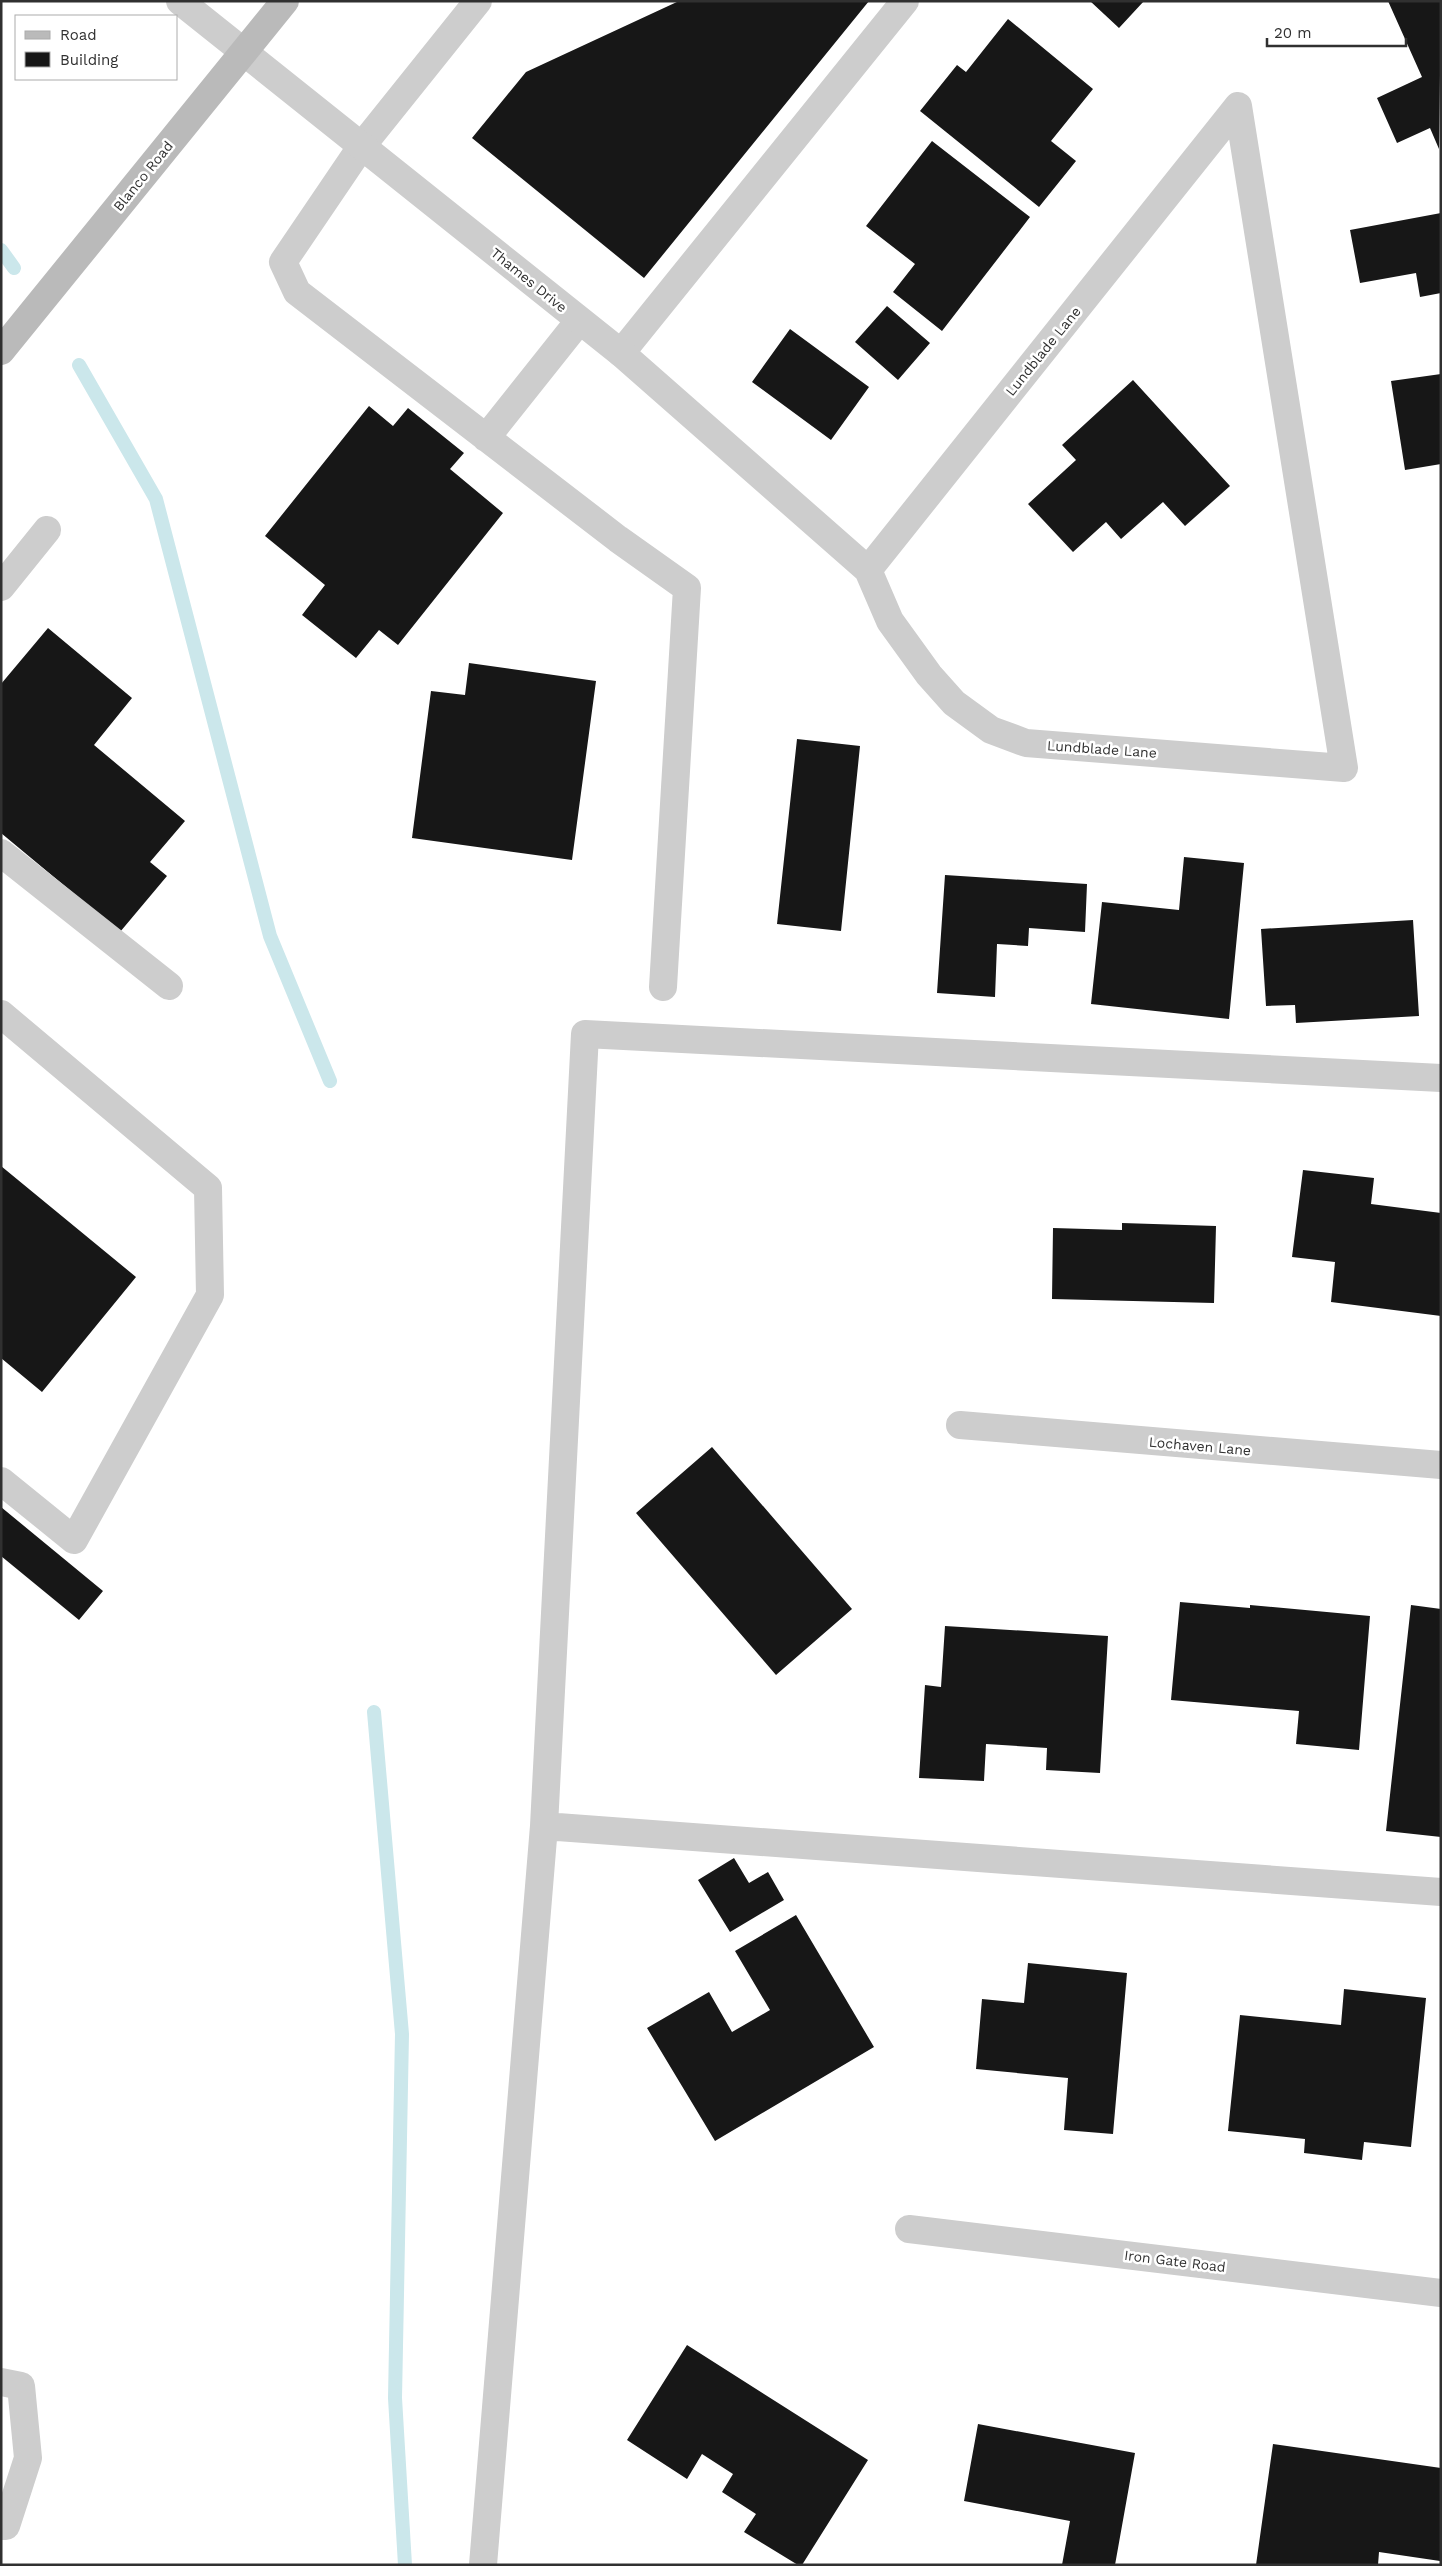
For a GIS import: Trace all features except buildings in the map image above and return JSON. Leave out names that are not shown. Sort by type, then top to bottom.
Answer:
[{"type":"main road","name":"Blanco Road","points":[[1,351],[284,1]]},
{"type":"street","name":"Thames Drive","points":[[180,1],[621,353],[868,570]]},
{"type":"street","points":[[478,1],[361,147],[283,262],[296,292],[618,539],[687,588],[663,987]]},
{"type":"street","points":[[621,353],[905,1]]},
{"type":"street","name":"Lundblade Lane","points":[[1238,106],[1344,768],[1026,743],[991,730],[954,704],[929,676],[890,621],[868,570],[1238,106]]},
{"type":"street","points":[[486,438],[580,320]]},
{"type":"street","points":[[1,587],[48,530]]},
{"type":"street","points":[[1,853],[169,986]]},
{"type":"street","points":[[1,1014],[208,1188],[210,1295],[74,1540],[1,1481]]},
{"type":"street","points":[[482,2565],[544,1826],[585,1034],[1441,1078]]},
{"type":"street","name":"Lochaven Lane","points":[[960,1425],[1441,1466]]},
{"type":"street","points":[[544,1826],[1441,1892]]},
{"type":"street","name":"Iron Gate Road","points":[[909,2229],[1441,2294]]},
{"type":"street","points":[[1,2382],[21,2386],[28,2458],[6,2526],[1,2526]]},
{"type":"waterway","points":[[1,250],[14,268]]},
{"type":"waterway","points":[[79,365],[156,499],[270,936],[330,1081]]},
{"type":"waterway","points":[[374,1712],[402,2034],[395,2398],[405,2565]]}]
